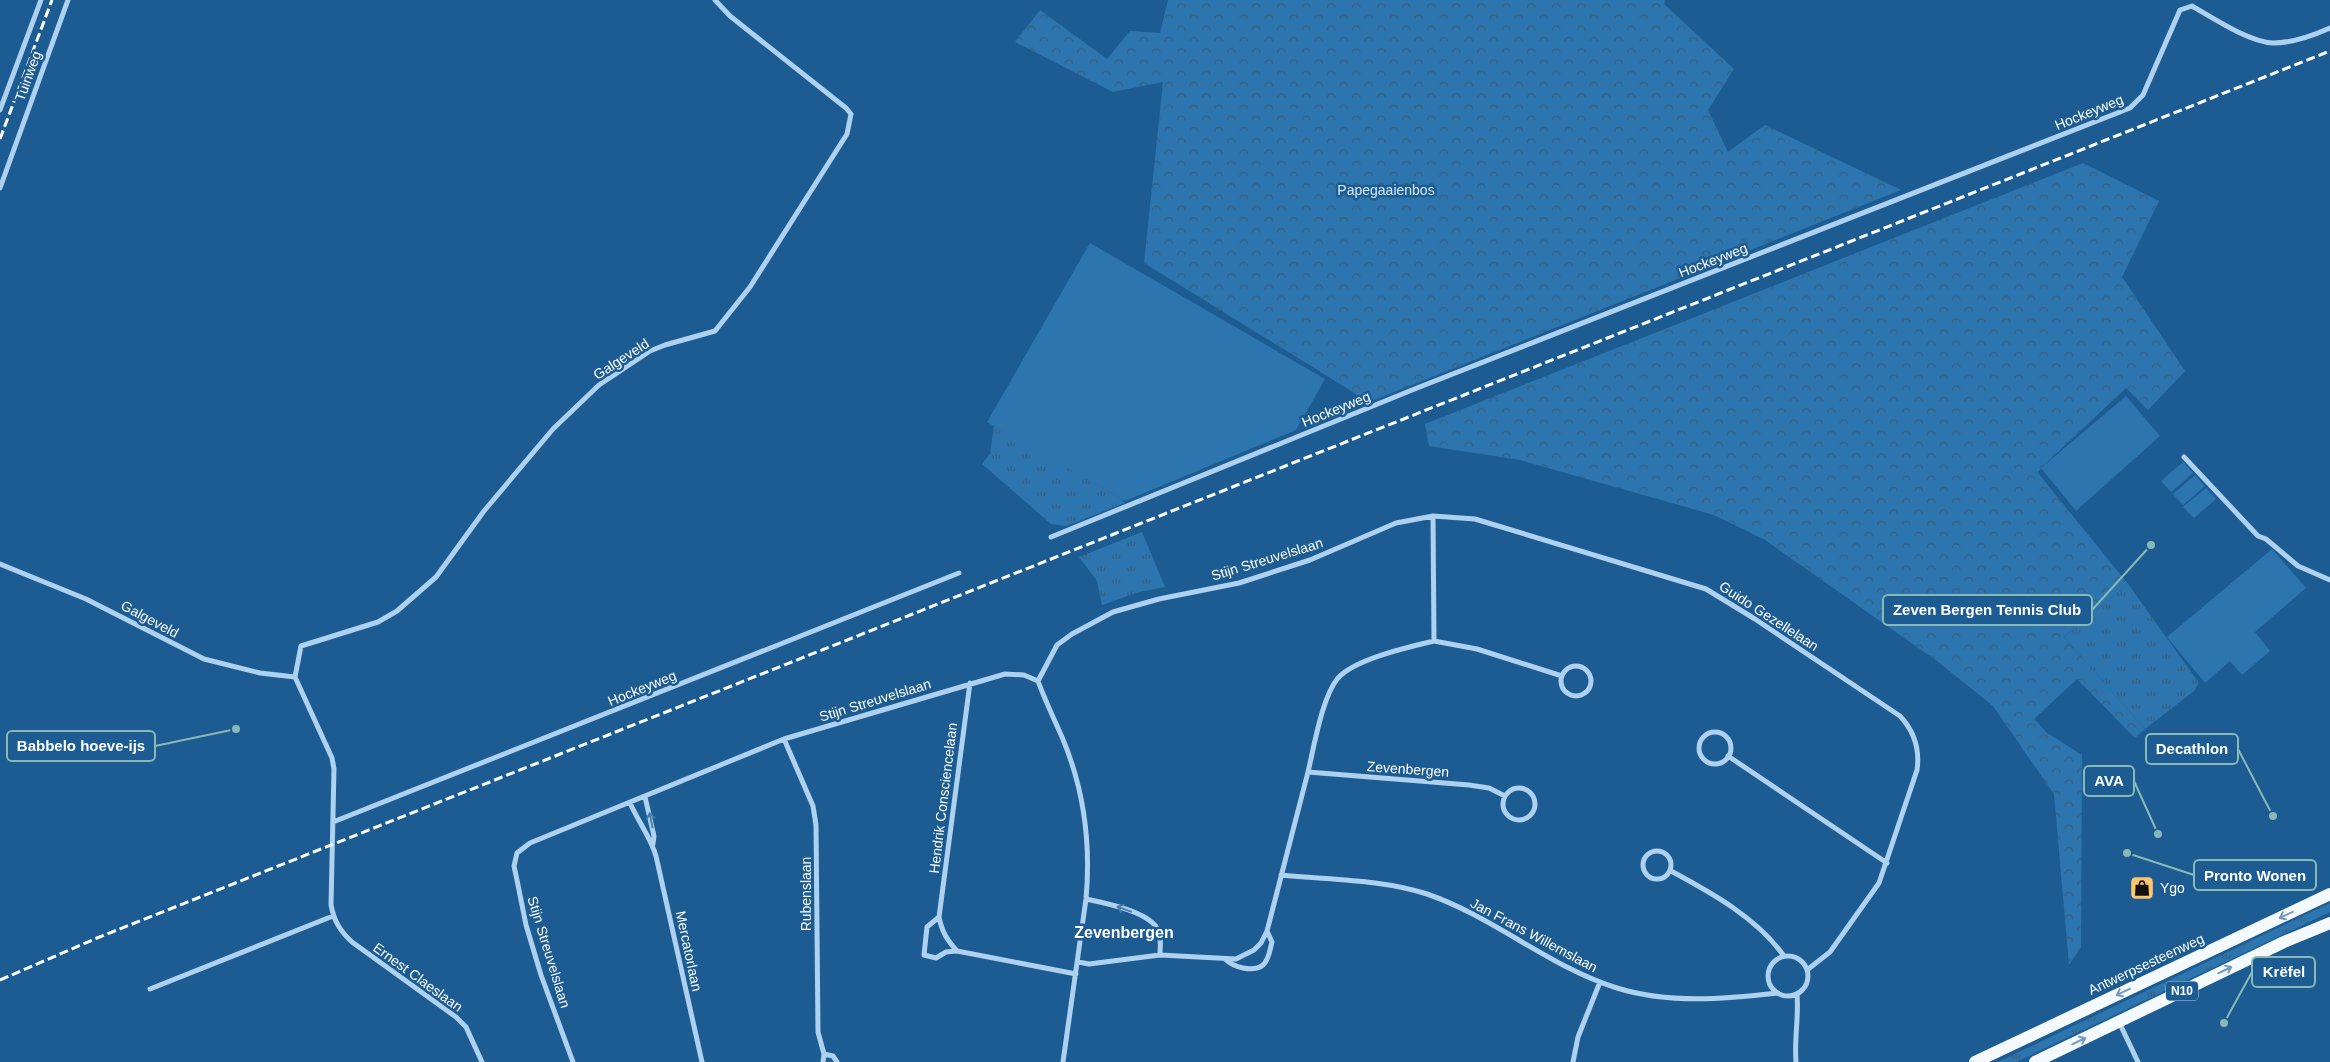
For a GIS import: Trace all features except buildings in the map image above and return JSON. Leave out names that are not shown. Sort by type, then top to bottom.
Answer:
[{"type":"main road","name":"Antwerpsesteenweg","points":[[1975,1062],[2330,894]]},
{"type":"main road","name":"N10","points":[[2035,1062],[2284,942],[2330,923]]},
{"type":"street","name":"Tuinweg","points":[[0,110],[41,0]]},
{"type":"street","name":"Tuinweg","points":[[0,188],[68,0]]},
{"type":"street","name":"Galgeveld","points":[[0,564],[93,603],[204,659],[260,673],[294,677],[301,646],[388,617],[436,577],[484,511],[553,429],[599,385],[650,351],[665,344],[715,331],[750,286],[847,134],[851,114],[846,108],[730,16],[715,0]]},
{"type":"street","name":"Hockeyweg","points":[[1051,537],[1426,385],[2130,108],[2143,95],[2180,10],[2186,7],[2192,6],[2251,37],[2272,43],[2291,42],[2330,28]]},
{"type":"street","points":[[2184,457],[2258,536],[2266,539],[2298,566],[2330,580]]},
{"type":"street","points":[[1433,516],[1434,641]]},
{"type":"street","name":"Stijn Streuvelslaan","points":[[573,1062],[538,967],[526,925],[514,866],[518,853],[530,843],[784,739],[1005,674],[1024,675],[1038,681],[1057,646],[1072,634],[1113,612],[1159,599],[1239,583],[1310,560],[1396,522],[1433,516]]},
{"type":"street","name":"Guido Gezellelaan","points":[[1433,516],[1474,519],[1706,589],[1756,619],[1900,716],[1914,737],[1918,760],[1887,863],[1879,883],[1852,924],[1830,952],[1808,970],[1807,984],[1797,994]]},
{"type":"street","name":"Hockeyweg","points":[[333,822],[959,574]]},
{"type":"street","points":[[1078,962],[1089,964],[1160,955],[1225,959],[1244,957],[1261,944],[1267,931],[1331,690],[1339,678],[1357,665],[1409,647],[1434,641],[1477,649],[1562,676]]},
{"type":"street","points":[[1571,667],[1583,668],[1590,676],[1589,687],[1582,694],[1571,694],[1563,687],[1562,676],[1571,667]]},
{"type":"street","points":[[150,989],[333,916],[331,905],[332,758],[294,677]]},
{"type":"street","points":[[1038,681],[1068,754],[1084,810],[1088,857],[1086,899],[1063,1062]]},
{"type":"street","name":"Hendrik Consciencelaan","points":[[957,951],[946,939],[939,917],[970,683]]},
{"type":"street","points":[[1712,732],[1722,734],[1729,742],[1730,750],[1728,756],[1720,763],[1705,760],[1699,750],[1702,739],[1712,732]]},
{"type":"street","name":"Rubenslaan","points":[[784,739],[813,806],[816,825],[818,1032],[824,1054],[823,1062]]},
{"type":"street","points":[[1728,756],[1887,863]]},
{"type":"street","name":"Zevenbergen","points":[[1308,772],[1470,785],[1489,788],[1505,796]]},
{"type":"street","points":[[1514,789],[1526,790],[1534,799],[1532,813],[1526,819],[1513,819],[1508,816],[1503,808],[1505,796],[1514,789]]},
{"type":"street","name":"Mercatorlaan","points":[[646,797],[654,836],[653,844]]},
{"type":"street","name":"Mercatorlaan","points":[[630,803],[653,844],[702,1062]]},
{"type":"street","points":[[1660,851],[1666,853],[1671,860],[1671,871],[1667,877],[1654,880],[1648,876],[1643,864],[1646,856],[1652,852],[1660,851]]},
{"type":"street","points":[[1671,871],[1714,894],[1772,938],[1784,956]]},
{"type":"street","name":"Jan Frans Willemslaan","points":[[1281,875],[1398,886],[1428,894],[1464,910],[1600,982],[1635,993],[1662,997],[1746,996],[1778,993]]},
{"type":"street","points":[[1086,899],[1123,908],[1150,920],[1158,928],[1160,955]]},
{"type":"street","name":"Ernest Claeslaan","points":[[333,916],[338,927],[352,942],[456,1017],[466,1027],[482,1062]]},
{"type":"street","name":"Hendrik Consciencelaan","points":[[939,917],[927,927],[924,955],[936,958],[946,952],[957,951],[1076,974]]},
{"type":"street","points":[[1225,959],[1232,965],[1243,967],[1257,968],[1263,965],[1272,942],[1267,931]]},
{"type":"street","points":[[1796,1062],[1795,1045],[1799,1015],[1797,994],[1788,996],[1778,993],[1771,985],[1768,975],[1775,961],[1784,956],[1797,958],[1808,970]]},
{"type":"street","points":[[1573,1062],[1578,1037],[1600,982]]},
{"type":"street","points":[[2119,1021],[2138,1062]]},
{"type":"street","points":[[824,1054],[834,1056],[837,1062]]},
{"type":"green space","name":"Papegaaienbos","points":[[1168,0],[1665,0],[1664,4],[1734,69],[1708,110],[1728,152],[1765,125],[1901,190],[1369,402],[1144,263],[1163,82],[1113,92],[1015,42],[1040,10],[1107,59],[1130,31],[1160,33]]},
{"type":"green space","points":[[2083,163],[2159,201],[2122,277],[2185,371],[2148,410],[2126,388],[2041,468],[2038,473],[2128,584],[2064,637],[2145,729],[2135,738],[2077,679],[2034,719],[2047,733],[2082,755],[2081,947],[2069,965],[2054,794],[1993,706],[1937,661],[1765,540],[1714,515],[1520,460],[1429,446],[1425,424]]},
{"type":"green space","points":[[1090,243],[1325,379],[1296,430],[1125,501],[987,422]]},
{"type":"green space","points":[[2126,396],[2160,436],[2076,511],[2041,468]]},
{"type":"green space","points":[[994,425],[1120,498],[1125,503],[1066,526],[1051,524],[982,464],[990,454]]},
{"type":"green space","points":[[2183,462],[2193,473],[2171,492],[2161,481]]},
{"type":"green space","points":[[2195,475],[2205,486],[2183,505],[2173,494]]},
{"type":"green space","points":[[2206,488],[2216,499],[2194,518],[2183,507]]},
{"type":"green space","points":[[1142,532],[1165,587],[1139,592],[1102,605],[1097,581],[1079,557]]},
{"type":"green space","points":[[2272,549],[2306,588],[2255,632],[2270,651],[2242,675],[2230,661],[2205,683],[2167,637]]},
{"type":"green space","points":[[2128,584],[2199,683],[2194,691],[2145,729],[2064,637]]},
{"type":"green space","points":[[2330,903],[2330,912],[2016,1062],[1998,1062]]},
{"type":"railway","points":[[0,139],[52,0]]},
{"type":"railway","points":[[0,980],[97,938],[2330,51]]},
{"type":"place","name":"Zeven Bergen Tennis Club","points":[[2151,545]]},
{"type":"place","name":"Babbelo hoeve-ijs","points":[[236,729]]},
{"type":"place","name":"Decathlon","points":[[2273,816]]},
{"type":"place","name":"AVA","points":[[2158,834]]},
{"type":"place","name":"Pronto Wonen","points":[[2127,853]]},
{"type":"place","name":"Ygo","points":[[2142,888]]},
{"type":"place","name":"Krëfel","points":[[2224,1023]]},
{"type":"district","name":"Zevenbergen","points":[[1124,932]]}]
